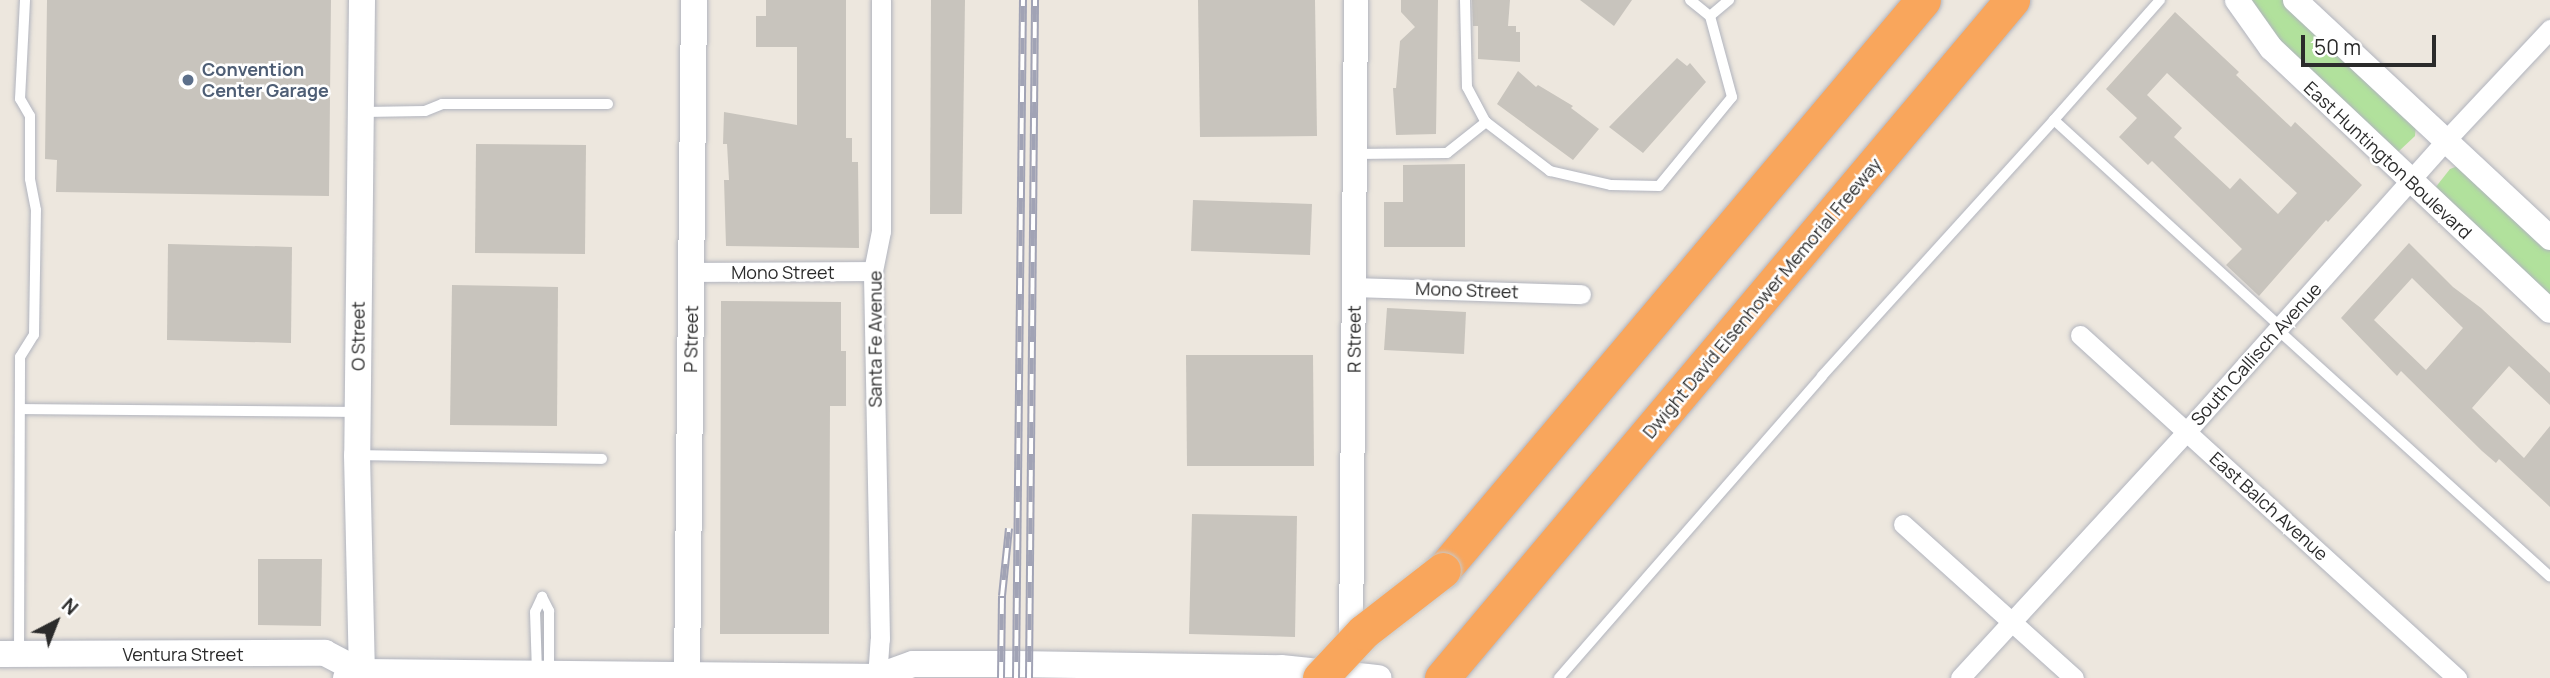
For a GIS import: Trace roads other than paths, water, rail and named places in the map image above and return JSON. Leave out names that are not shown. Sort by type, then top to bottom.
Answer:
[{"type":"highway","points":[[1342,677],[1363,632],[1452,560],[1923,0]]},
{"type":"highway","name":"Dwight David Eisenhower Memorial Freeway","points":[[1442,678],[2012,0]]},
{"type":"main road","name":"O Street","points":[[357,677],[359,112],[362,0]]},
{"type":"main road","name":"P Street","points":[[688,677],[694,0]]},
{"type":"main road","name":"Ventura Street","points":[[9,654],[325,653],[357,677],[532,675],[878,678],[912,664],[1281,668],[1342,677],[1378,678]]},
{"type":"street","name":"Santa Fe Avenue","points":[[878,678],[880,639],[873,271],[881,231],[881,0]]},
{"type":"street","name":"R Street","points":[[1342,677],[1354,287],[1356,0]]},
{"type":"street","name":"East Huntington Boulevard","points":[[2236,0],[2271,48],[2409,181],[2550,311]]},
{"type":"street","points":[[2295,0],[2550,238]]},
{"type":"street","name":"South Callisch Avenue","points":[[1959,678],[2186,432],[2445,141],[2550,29]]},
{"type":"street","name":"Mono Street","points":[[692,272],[873,271]]},
{"type":"street","name":"Mono Street","points":[[1354,287],[1580,294]]},
{"type":"street","name":"East Balch Avenue","points":[[2080,335],[2457,678]]},
{"type":"street","points":[[1903,524],[2074,678]]},
{"type":"lane","points":[[9,654],[20,356],[34,335],[36,209],[30,179],[30,116],[19,99],[24,0]]},
{"type":"lane","points":[[1465,0],[1467,87],[1486,122],[1550,171],[1611,185],[1659,186],[1732,97],[1710,16],[1690,0]]},
{"type":"lane","points":[[1710,16],[1729,0]]},
{"type":"lane","points":[[1559,678],[1822,376],[2160,0]]},
{"type":"lane","points":[[359,112],[425,111],[442,104],[608,104]]},
{"type":"lane","points":[[2054,120],[2550,577]]},
{"type":"lane","points":[[1355,154],[1447,153],[1486,122]]},
{"type":"lane","points":[[20,409],[357,412]]},
{"type":"lane","points":[[357,455],[602,459]]},
{"type":"lane","points":[[542,597],[549,611],[532,675],[535,612],[542,597]]},
{"type":"railway","points":[[1016,678],[1023,0]]},
{"type":"railway","points":[[1029,678],[1035,0]]},
{"type":"railway","points":[[1001,678],[1002,596],[1009,528]]},
{"type":"place","name":"Convention Center Garage","points":[[188,80]]}]
